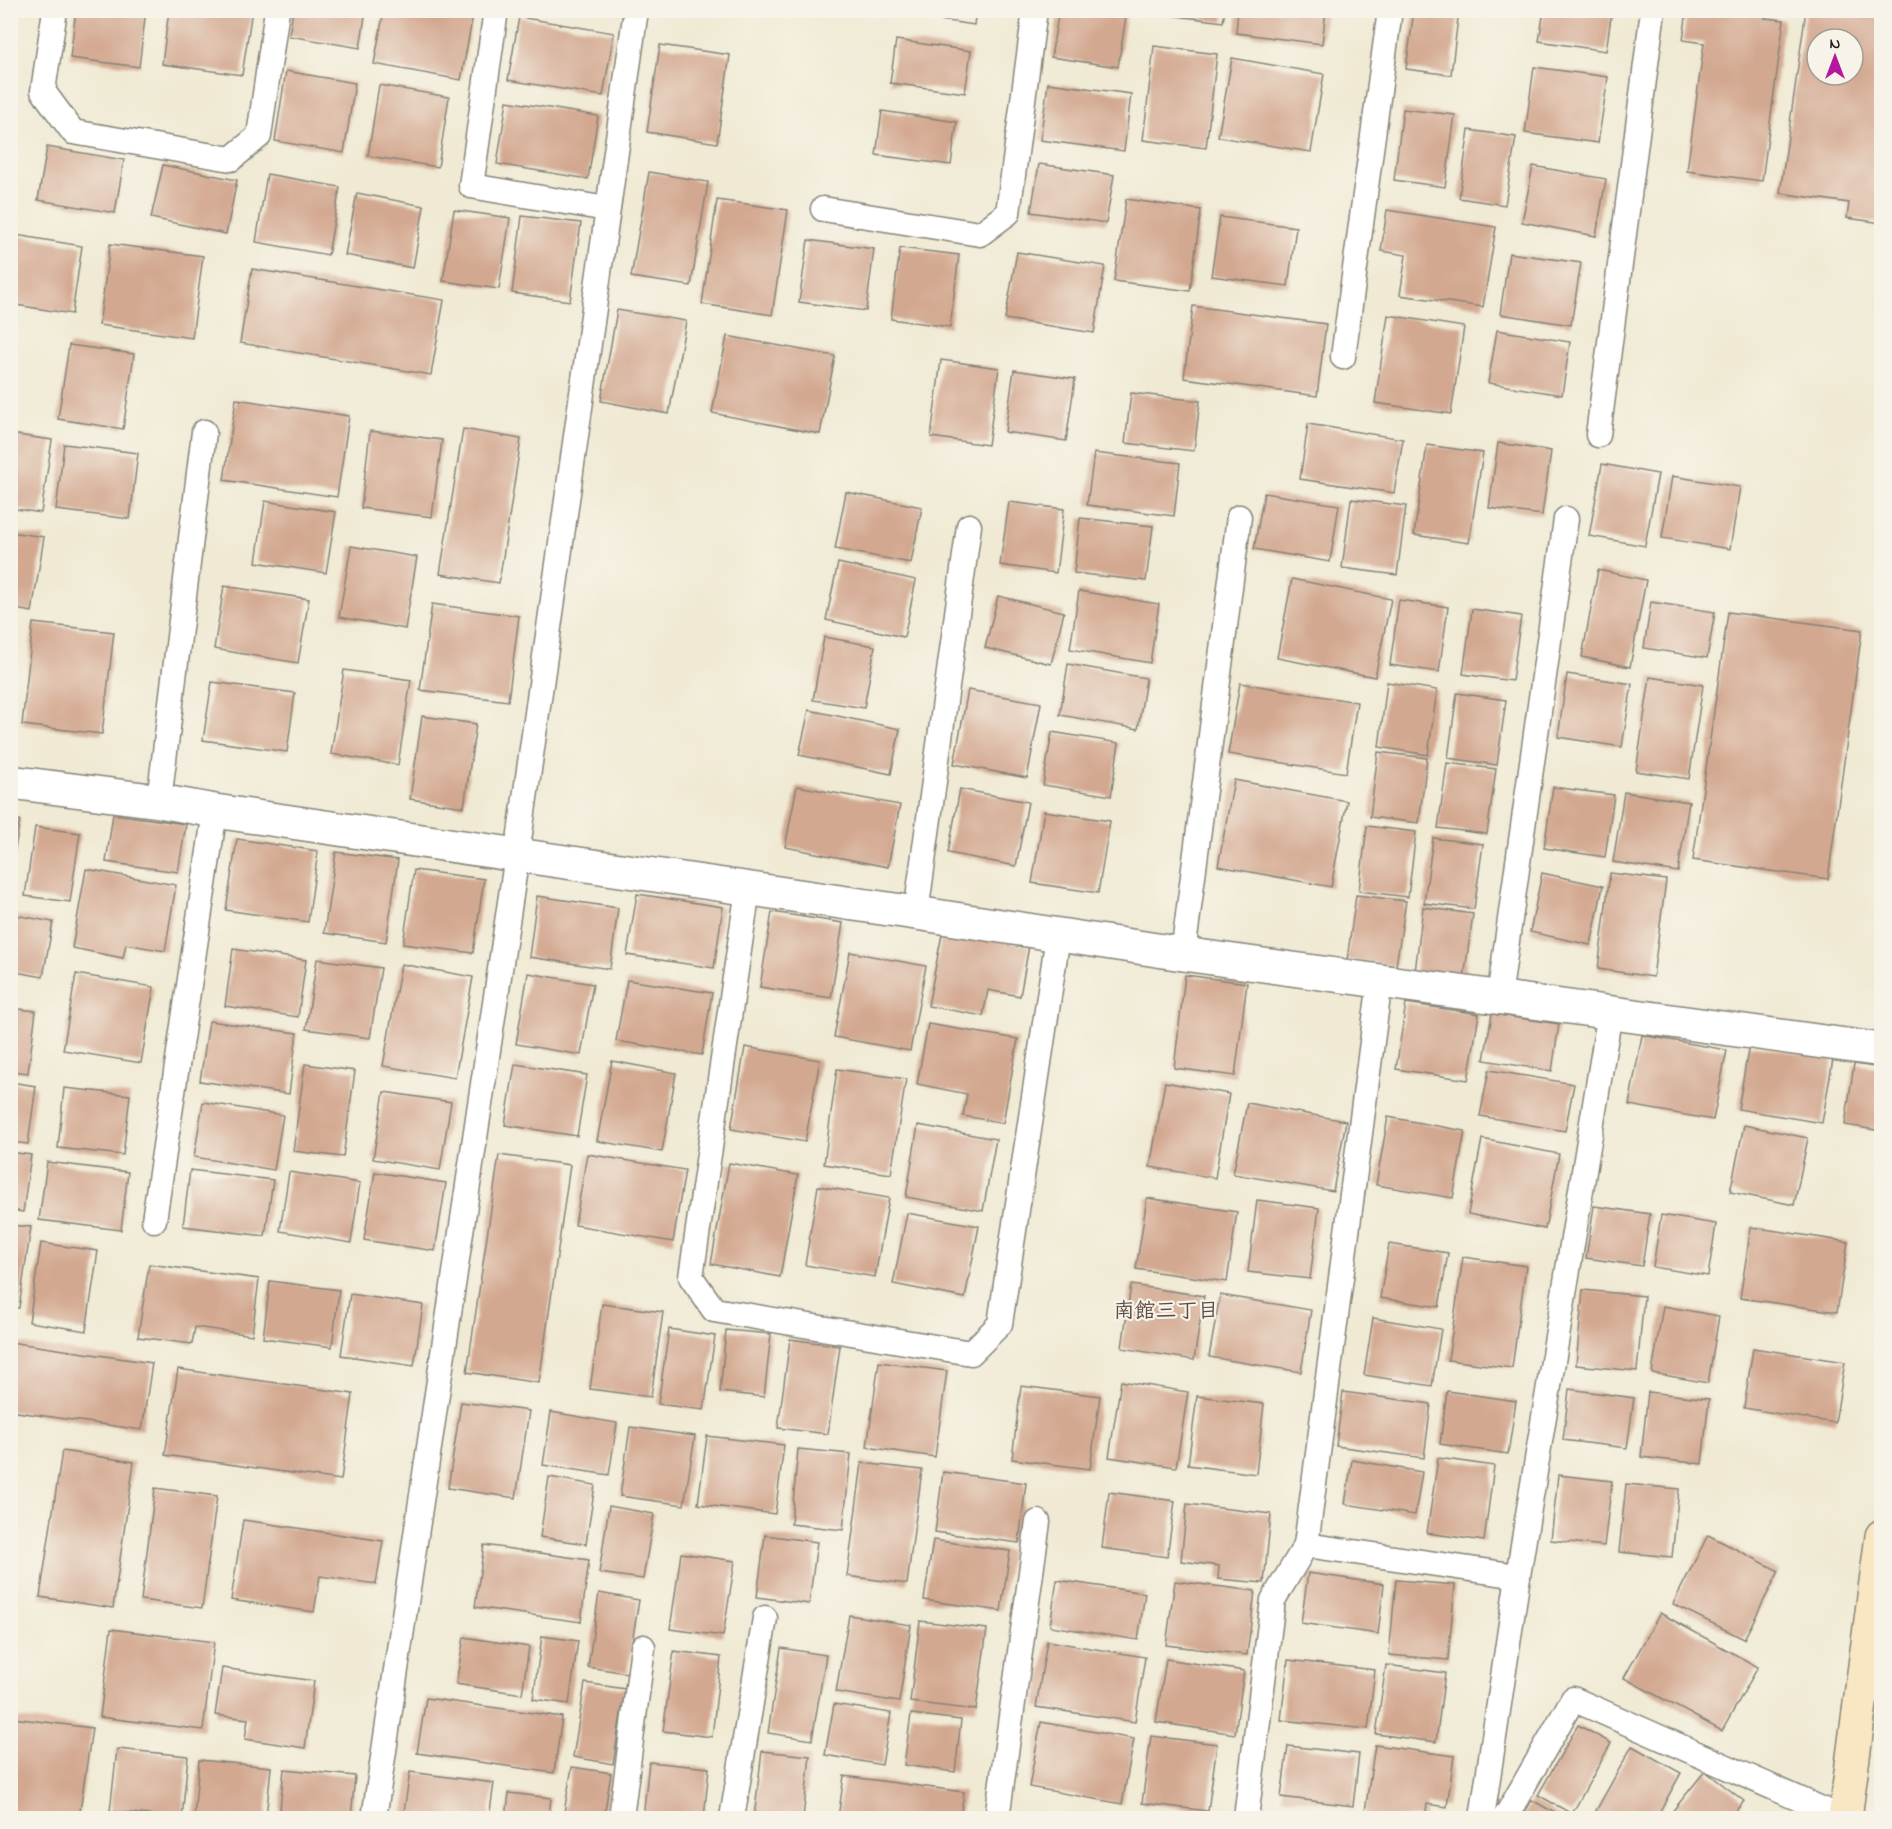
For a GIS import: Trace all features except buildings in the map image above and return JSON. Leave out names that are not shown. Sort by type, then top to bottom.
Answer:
[{"type":"street","points":[[10,782],[159,801],[1183,954],[1881,1050]]},
{"type":"street","points":[[1843,1818],[1877,1602],[1881,1536]]},
{"type":"lane","points":[[55,10],[43,90],[73,132],[231,159],[259,136],[278,10]]},
{"type":"lane","points":[[496,10],[471,186],[607,209]]},
{"type":"lane","points":[[374,1818],[517,855],[636,10]]},
{"type":"lane","points":[[823,209],[980,234],[1008,213],[1035,10]]},
{"type":"lane","points":[[1343,357],[1390,10]]},
{"type":"lane","points":[[1598,435],[1653,10]]},
{"type":"lane","points":[[159,801],[204,432]]},
{"type":"lane","points":[[1183,954],[1239,517]]},
{"type":"lane","points":[[1499,998],[1566,519]]},
{"type":"lane","points":[[916,913],[969,526]]},
{"type":"lane","points":[[154,1220],[215,811]]},
{"type":"lane","points":[[748,889],[691,1276],[714,1310],[971,1353],[1000,1324],[1058,936]]},
{"type":"lane","points":[[1246,1818],[1273,1600],[1306,1545],[1380,981]]},
{"type":"lane","points":[[1482,1818],[1518,1576],[1610,1012]]},
{"type":"lane","points":[[997,1818],[1038,1522]]},
{"type":"lane","points":[[1306,1545],[1518,1576]]},
{"type":"lane","points":[[732,1818],[765,1618]]},
{"type":"lane","points":[[621,1818],[643,1647]]},
{"type":"lane","points":[[1505,1818],[1573,1699],[1843,1818]]},
{"type":"district","name":"南館三丁目","points":[[1166,1310]]}]
